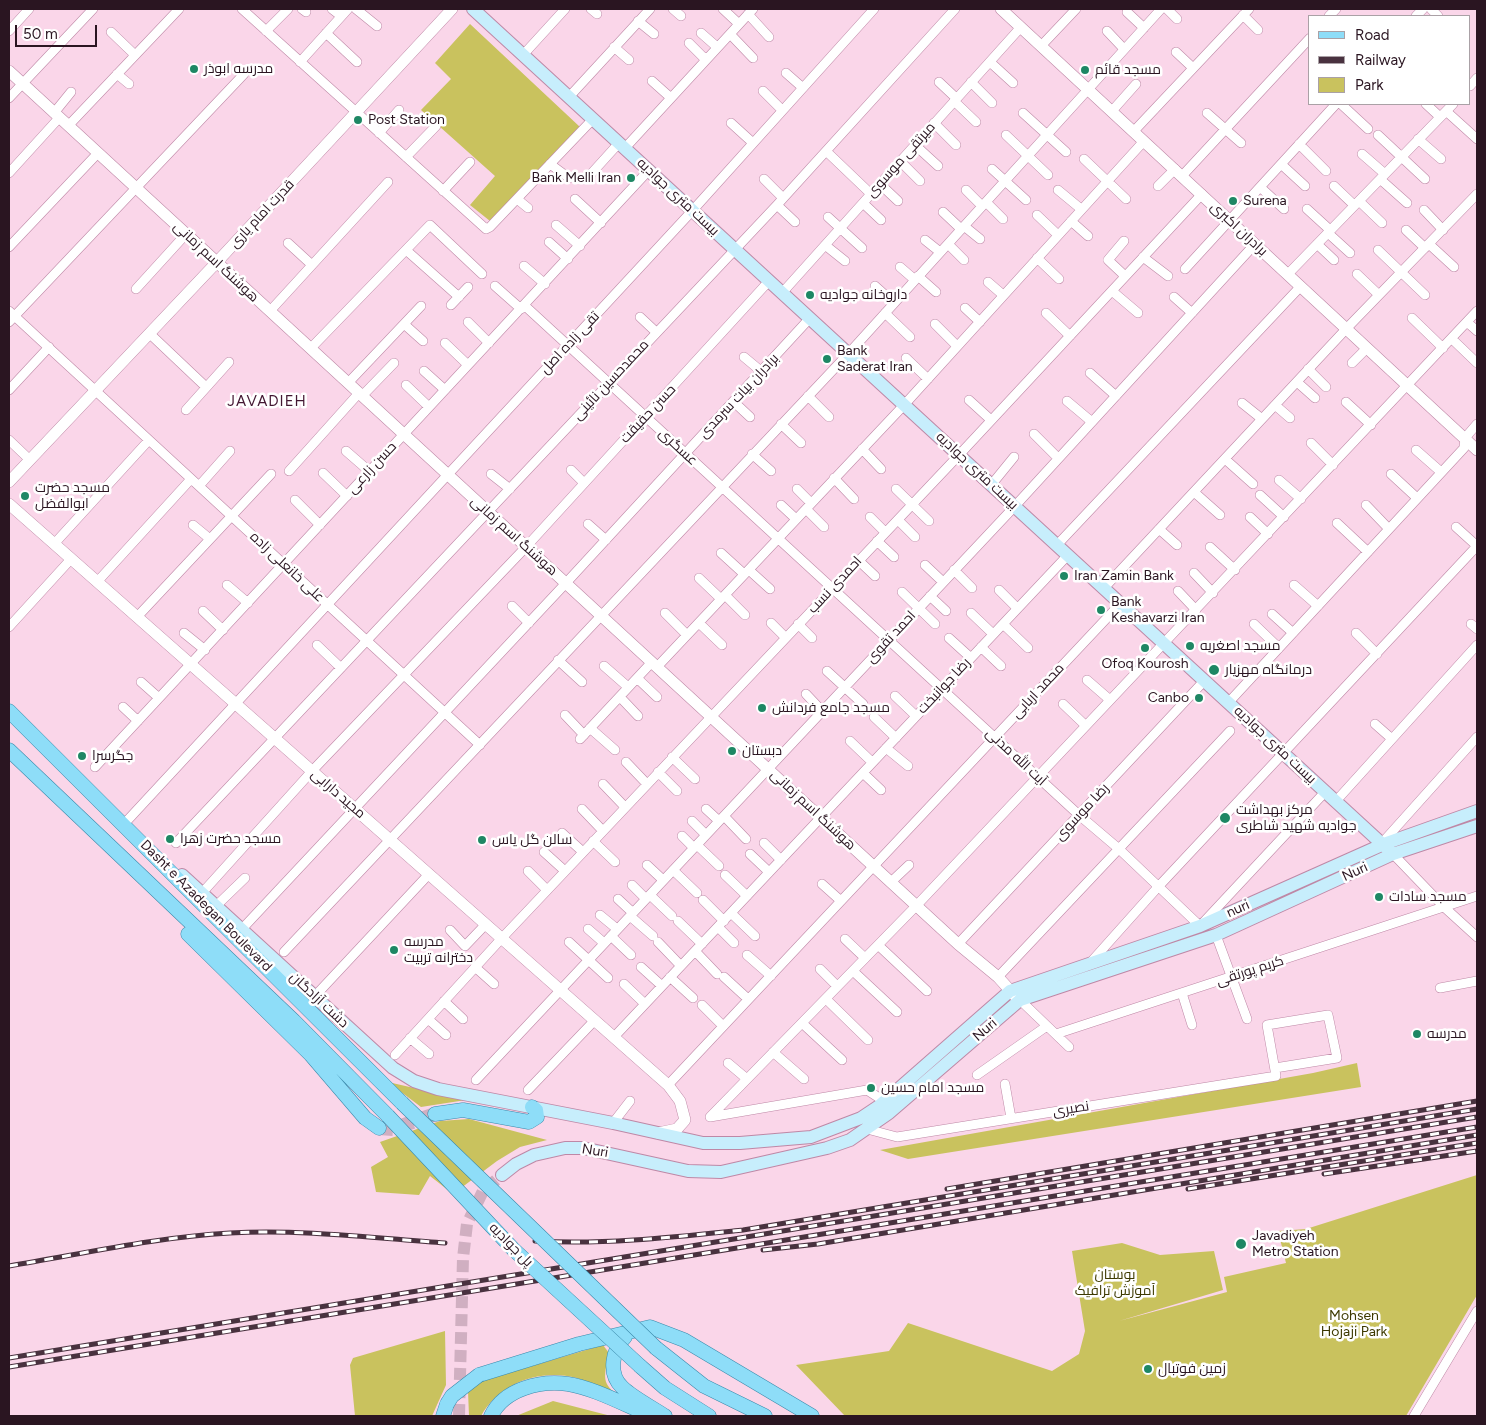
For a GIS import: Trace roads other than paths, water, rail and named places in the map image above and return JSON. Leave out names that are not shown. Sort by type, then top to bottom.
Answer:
[{"type":"main road","name":"بیست متری جوادیه","points":[[473,9],[1394,854]]},
{"type":"main road","name":"Dasht e Azadegan Boulevard","points":[[9,711],[112,811],[402,1102]]},
{"type":"main road","name":"Dasht e Azadegan Boulevard","points":[[9,750],[92,831],[294,1021],[388,1116]]},
{"type":"main road","name":"دشت آزادگان","points":[[112,811],[315,996],[394,1062]]},
{"type":"main road","points":[[1383,844],[1477,811]]},
{"type":"main road","name":"Nuri","points":[[502,1176],[516,1164],[534,1154],[565,1148],[583,1148],[688,1171],[721,1172],[828,1148],[850,1140],[864,1123],[889,1113],[1015,996],[1216,935],[1394,854],[1477,826]]},
{"type":"main road","points":[[92,831],[138,886],[283,1026],[365,1118],[379,1128]]},
{"type":"main road","name":"nuri","points":[[1015,996],[1089,964],[1200,926],[1383,844]]},
{"type":"main road","points":[[672,1166],[731,1162],[778,1151],[811,1137],[864,1123],[884,1101],[1015,996]]},
{"type":"main road","points":[[394,1062],[414,1081],[438,1089],[717,1144],[811,1137]]},
{"type":"main road","name":"پل جوادیه","points":[[402,1102],[656,1348],[704,1386],[766,1416]]},
{"type":"main road","points":[[436,1114],[463,1110],[529,1122],[537,1116],[536,1110],[532,1108]]},
{"type":"main road","name":"پل جوادیه","points":[[388,1116],[513,1248],[665,1388],[709,1416]]},
{"type":"main road","points":[[650,1328],[630,1333],[620,1342],[614,1353],[612,1366],[616,1378],[622,1387],[665,1416]]},
{"type":"main road","points":[[445,1410],[452,1396],[479,1375],[579,1344],[650,1328],[684,1340],[812,1416]]},
{"type":"main road","points":[[491,1416],[506,1397],[518,1391],[542,1384],[569,1384],[652,1416]]},
{"type":"street","points":[[9,30],[29,9]]},
{"type":"street","points":[[9,98],[93,9]]},
{"type":"street","points":[[68,126],[179,9]]},
{"type":"street","points":[[242,9],[486,229],[593,119]]},
{"type":"street","points":[[251,17],[258,9]]},
{"type":"street","points":[[266,31],[288,9]]},
{"type":"street","points":[[300,62],[344,12],[332,9]]},
{"type":"street","points":[[356,9],[377,26]]},
{"type":"street","name":"قدرت امام یاری","points":[[9,482],[357,113],[452,9]]},
{"type":"street","points":[[523,55],[565,9]]},
{"type":"street","points":[[673,9],[681,16]]},
{"type":"street","points":[[723,9],[739,24]]},
{"type":"street","name":"محمدحسین نائینی","points":[[176,842],[780,202],[955,9]]},
{"type":"street","name":"برادران اکبری","points":[[1003,9],[1477,450]]},
{"type":"street","points":[[1041,46],[1076,9]]},
{"type":"street","points":[[284,952],[721,486],[849,353],[1161,9]]},
{"type":"street","points":[[1167,9],[1178,19]]},
{"type":"street","points":[[569,97],[638,22],[645,10]]},
{"type":"street","name":"تقی زاده اصل","points":[[125,823],[234,703],[448,476],[693,210],[803,88],[870,10]]},
{"type":"street","points":[[590,176],[670,98],[750,12],[769,37]]},
{"type":"street","points":[[1127,12],[1144,28]]},
{"type":"street","points":[[1134,131],[1246,12],[1258,30]]},
{"type":"street","points":[[638,22],[654,34]]},
{"type":"street","name":"میرتقی موسوی","points":[[782,292],[1021,27]]},
{"type":"street","points":[[1107,31],[1124,49]]},
{"type":"street","points":[[111,32],[135,55]]},
{"type":"street","points":[[326,33],[357,62]]},
{"type":"street","points":[[701,33],[717,47]]},
{"type":"street","points":[[730,34],[753,58]]},
{"type":"street","points":[[1158,186],[1178,173],[1225,130],[1308,40]]},
{"type":"street","points":[[689,43],[706,60]]},
{"type":"street","points":[[614,47],[628,60]]},
{"type":"street","points":[[1176,52],[1193,68]]},
{"type":"street","points":[[990,62],[1013,82]]},
{"type":"street","name":"هوشنگ اسم زمانی","points":[[9,71],[958,944],[998,977],[1015,996]]},
{"type":"street","points":[[786,73],[803,88]]},
{"type":"street","points":[[117,74],[129,84]]},
{"type":"street","points":[[11,316],[244,74]]},
{"type":"street","points":[[652,81],[670,98]]},
{"type":"street","points":[[939,82],[976,122]]},
{"type":"street","points":[[971,82],[992,103]]},
{"type":"street","points":[[1112,111],[1136,84]]},
{"type":"street","points":[[763,90],[782,110]]},
{"type":"street","points":[[9,173],[56,115],[71,92]]},
{"type":"street","points":[[1185,268],[1335,105]]},
{"type":"street","points":[[1342,105],[1368,129]]},
{"type":"street","points":[[1428,105],[1477,139]]},
{"type":"street","points":[[1288,274],[1452,105]]},
{"type":"street","points":[[379,133],[399,110]]},
{"type":"street","points":[[1023,112],[1066,152]]},
{"type":"street","points":[[1207,113],[1241,143]]},
{"type":"street","points":[[731,123],[753,143]]},
{"type":"street","points":[[934,124],[956,145]]},
{"type":"street","points":[[406,157],[436,126]]},
{"type":"street","points":[[1378,134],[1425,179]]},
{"type":"street","points":[[1006,135],[1048,175]]},
{"type":"street","points":[[1418,139],[1441,159]]},
{"type":"street","points":[[585,734],[637,678],[699,623],[862,450],[1144,140]]},
{"type":"street","points":[[1299,144],[1326,171]]},
{"type":"street","points":[[914,145],[938,166]]},
{"type":"street","points":[[826,151],[871,194]]},
{"type":"street","points":[[9,246],[98,153]]},
{"type":"street","points":[[1362,154],[1406,204]]},
{"type":"street","points":[[1084,159],[1126,199]]},
{"type":"street","points":[[900,161],[920,181]]},
{"type":"street","points":[[443,191],[470,162]]},
{"type":"street","points":[[550,164],[569,178]]},
{"type":"street","points":[[1281,164],[1305,186]]},
{"type":"street","points":[[992,169],[1026,200]]},
{"type":"street","name":"حسن زارعی","points":[[95,767],[649,170]]},
{"type":"street","points":[[764,179],[795,222]]},
{"type":"street","points":[[270,311],[388,182]]},
{"type":"street","points":[[880,184],[898,201]]},
{"type":"street","points":[[1334,186],[1382,223]]},
{"type":"street","points":[[1260,187],[1284,209]]},
{"type":"street","points":[[966,190],[1003,218]]},
{"type":"street","points":[[1058,190],[1081,209]]},
{"type":"street","name":"احمدی نسب","points":[[394,1062],[410,1038],[475,967],[858,560],[898,520],[1202,194]]},
{"type":"street","points":[[1104,588],[1346,328],[1401,274],[1477,194]]},
{"type":"street","points":[[517,199],[528,208]]},
{"type":"street","points":[[575,199],[601,223]]},
{"type":"street","points":[[863,203],[881,220]]},
{"type":"street","points":[[1307,209],[1350,253]]},
{"type":"street","points":[[1424,210],[1443,230]]},
{"type":"street","points":[[943,212],[980,239]]},
{"type":"street","points":[[1037,215],[1058,235]]},
{"type":"street","points":[[828,217],[862,248]]},
{"type":"street","points":[[1071,221],[1088,236]]},
{"type":"street","points":[[311,348],[430,225],[482,274]]},
{"type":"street","points":[[556,225],[580,246]]},
{"type":"street","points":[[1406,230],[1454,267]]},
{"type":"street","points":[[136,289],[186,234]]},
{"type":"street","points":[[925,240],[940,252]]},
{"type":"street","points":[[1124,241],[1108,260],[1125,276]]},
{"type":"street","points":[[549,242],[568,259]]},
{"type":"street","points":[[288,243],[312,265]]},
{"type":"street","points":[[948,244],[964,260]]},
{"type":"street","name":"احمد تقوی","points":[[476,1080],[1015,506],[1255,244]]},
{"type":"street","points":[[1317,244],[1334,260]]},
{"type":"street","points":[[825,245],[845,261]]},
{"type":"street","points":[[406,250],[459,298]]},
{"type":"street","points":[[1378,250],[1425,295]]},
{"type":"street","points":[[1143,257],[1168,276]]},
{"type":"street","points":[[1037,258],[1059,279]]},
{"type":"street","points":[[524,266],[544,284]]},
{"type":"street","points":[[900,267],[936,292]]},
{"type":"street","points":[[1357,274],[1379,295]]},
{"type":"street","name":"حسن حقیقت","points":[[202,893],[312,772],[526,547],[770,281]]},
{"type":"street","points":[[988,282],[1003,296]]},
{"type":"street","name":"عسگری","points":[[495,286],[568,346],[832,588]]},
{"type":"street","points":[[875,286],[894,303]]},
{"type":"street","points":[[1057,545],[1301,286]]},
{"type":"street","points":[[451,305],[468,287]]},
{"type":"street","points":[[1112,291],[1138,313]]},
{"type":"street","points":[[1174,297],[1192,313]]},
{"type":"street","points":[[348,383],[420,306]]},
{"type":"street","points":[[965,308],[980,322]]},
{"type":"street","points":[[884,1101],[867,1090],[710,1117],[917,905],[1477,311]]},
{"type":"street","points":[[885,313],[910,337]]},
{"type":"street","points":[[1046,313],[1070,336]]},
{"type":"street","name":"علی خانعلی زاده","points":[[11,316],[49,347],[480,745]]},
{"type":"street","points":[[640,317],[656,332]]},
{"type":"street","name":"برادران بیات سرمدی","points":[[242,929],[529,623],[810,318]]},
{"type":"street","points":[[1412,318],[1444,348]]},
{"type":"street","points":[[468,322],[489,343]]},
{"type":"street","points":[[1467,322],[1477,331]]},
{"type":"street","points":[[404,324],[423,341]]},
{"type":"street","points":[[935,324],[957,346]]},
{"type":"street","points":[[149,333],[206,387]]},
{"type":"street","points":[[1452,339],[1477,363]]},
{"type":"street","points":[[445,343],[468,365]]},
{"type":"street","points":[[9,390],[49,347]]},
{"type":"street","points":[[1352,363],[1367,348]]},
{"type":"street","points":[[744,356],[762,372]]},
{"type":"street","points":[[906,358],[928,379]]},
{"type":"street","points":[[186,410],[229,362]]},
{"type":"street","points":[[289,470],[394,363]]},
{"type":"street","points":[[1308,370],[1326,387]]},
{"type":"street","points":[[424,372],[445,390]]},
{"type":"street","points":[[1090,373],[1116,396]]},
{"type":"street","points":[[1297,382],[1315,398]]},
{"type":"street","points":[[406,385],[429,407]]},
{"type":"street","points":[[808,396],[828,417]]},
{"type":"street","points":[[969,400],[991,420]]},
{"type":"street","points":[[1067,401],[1092,422]]},
{"type":"street","points":[[734,402],[750,417]]},
{"type":"street","points":[[1346,402],[1371,425]]},
{"type":"street","points":[[1242,403],[1262,419]]},
{"type":"street","points":[[1275,405],[1290,418]]},
{"type":"street","points":[[781,424],[801,444]]},
{"type":"street","points":[[1229,702],[1464,448],[1465,438],[1477,424]]},
{"type":"street","points":[[1034,434],[1058,458]]},
{"type":"street","points":[[9,440],[30,460]]},
{"type":"street","points":[[54,544],[149,440]]},
{"type":"street","points":[[1311,443],[1333,465]]},
{"type":"street","points":[[862,450],[880,469]]},
{"type":"street","points":[[1416,450],[1442,472]]},
{"type":"street","points":[[97,582],[195,482],[230,451]]},
{"type":"street","points":[[346,451],[369,471]]},
{"type":"street","points":[[752,454],[771,471]]},
{"type":"street","points":[[992,484],[1014,457]]},
{"type":"street","points":[[1225,459],[1253,484]]},
{"type":"street","points":[[571,470],[584,484]]},
{"type":"street","points":[[323,473],[347,496]]},
{"type":"street","points":[[137,618],[271,474]]},
{"type":"street","points":[[491,474],[510,490]]},
{"type":"street","points":[[1391,474],[1417,498]]},
{"type":"street","points":[[834,478],[854,499]]},
{"type":"street","points":[[1279,480],[1301,499]]},
{"type":"street","points":[[797,489],[824,527]]},
{"type":"street","points":[[896,489],[929,521]]},
{"type":"street","points":[[1194,492],[1220,515]]},
{"type":"street","points":[[1260,495],[1284,516]]},
{"type":"street","points":[[295,500],[320,525]]},
{"type":"street","name":"مجید دارابی","points":[[9,504],[668,1084],[680,1101],[685,1120],[678,1129],[658,1133]]},
{"type":"street","points":[[782,505],[796,519]]},
{"type":"street","points":[[1366,505],[1389,529]]},
{"type":"street","points":[[1250,516],[1268,534]]},
{"type":"street","points":[[870,517],[886,532]]},
{"type":"street","points":[[898,520],[915,537]]},
{"type":"street","points":[[1337,523],[1368,552]]},
{"type":"street","points":[[588,524],[606,540]]},
{"type":"street","points":[[193,525],[210,539]]},
{"type":"street","points":[[1089,964],[1158,887],[1477,546],[1456,527]]},
{"type":"street","points":[[1159,529],[1177,546]]},
{"type":"street","points":[[877,541],[894,558]]},
{"type":"street","points":[[1210,547],[1234,570]]},
{"type":"street","points":[[721,553],[770,589]]},
{"type":"street","name":"رضا جوانبخت","points":[[614,1037],[1068,554]]},
{"type":"street","points":[[9,627],[71,559]]},
{"type":"street","points":[[858,560],[875,576]]},
{"type":"street","points":[[926,565],[942,582]]},
{"type":"street","points":[[954,570],[972,588]]},
{"type":"street","points":[[1194,573],[1213,593]]},
{"type":"street","points":[[699,578],[746,615]]},
{"type":"street","points":[[227,585],[248,604]]},
{"type":"street","points":[[1294,585],[1318,606]]},
{"type":"street","name":"آیت‌ الله مدنی","points":[[832,588],[1079,815],[1119,849],[1200,926]]},
{"type":"street","points":[[999,590],[1017,608]]},
{"type":"street","points":[[1178,591],[1196,610]]},
{"type":"street","points":[[902,592],[935,624]]},
{"type":"street","points":[[930,596],[946,611]]},
{"type":"street","name":"محمد اربابی","points":[[668,1084],[1121,603]]},
{"type":"street","points":[[512,606],[529,623]]},
{"type":"street","points":[[203,611],[223,630]]},
{"type":"street","points":[[971,613],[993,634]]},
{"type":"street","points":[[665,614],[687,635]]},
{"type":"street","points":[[1272,614],[1293,633]]},
{"type":"street","points":[[699,623],[722,645]]},
{"type":"street","points":[[771,623],[786,637]]},
{"type":"street","points":[[798,624],[812,638]]},
{"type":"street","points":[[1003,624],[1028,648]]},
{"type":"street","points":[[1254,624],[1279,648]]},
{"type":"street","points":[[1356,633],[1377,654]]},
{"type":"street","points":[[184,634],[204,650]]},
{"type":"street","points":[[949,638],[971,658]]},
{"type":"street","points":[[317,645],[341,668]]},
{"type":"street","points":[[1336,801],[1477,645]]},
{"type":"street","points":[[981,647],[1001,666]]},
{"type":"street","points":[[558,660],[582,682]]},
{"type":"street","points":[[604,666],[628,687]]},
{"type":"street","points":[[827,671],[863,704]]},
{"type":"street","points":[[637,678],[657,697]]},
{"type":"street","points":[[1087,680],[1110,700]]},
{"type":"street","name":"رضا موسوی","points":[[958,944],[1205,680]]},
{"type":"street","points":[[141,682],[159,698]]},
{"type":"street","points":[[806,694],[822,711]]},
{"type":"street","points":[[895,696],[916,716]]},
{"type":"street","points":[[620,697],[638,716]]},
{"type":"street","points":[[1063,704],[1085,725]]},
{"type":"street","points":[[123,707],[138,721]]},
{"type":"street","points":[[565,715],[585,734],[615,750]]},
{"type":"street","points":[[874,717],[896,738]]},
{"type":"street","points":[[1375,724],[1392,739]]},
{"type":"street","points":[[998,977],[1230,731]]},
{"type":"street","points":[[1383,844],[1477,737]]},
{"type":"street","points":[[850,741],[872,762]]},
{"type":"street","points":[[886,748],[908,766]]},
{"type":"street","points":[[672,757],[695,779]]},
{"type":"street","points":[[626,762],[647,784]]},
{"type":"street","points":[[658,772],[677,791]]},
{"type":"street","points":[[863,773],[881,790]]},
{"type":"street","points":[[603,784],[625,807]]},
{"type":"street","points":[[1200,926],[1326,791]]},
{"type":"street","points":[[582,809],[603,831]]},
{"type":"street","points":[[706,809],[721,818],[746,839]]},
{"type":"street","points":[[692,821],[706,835]]},
{"type":"street","points":[[562,833],[583,852]]},
{"type":"street","points":[[682,836],[719,866]]},
{"type":"street","points":[[593,841],[614,862]]},
{"type":"street","points":[[764,843],[781,860]]},
{"type":"street","points":[[544,852],[565,871]]},
{"type":"street","points":[[750,854],[769,872]]},
{"type":"street","name":"بیست متری جوادیه","points":[[1394,854],[1444,907],[1476,933]]},
{"type":"street","points":[[647,865],[663,880]]},
{"type":"street","points":[[891,882],[909,865]]},
{"type":"street","points":[[673,870],[700,896],[734,943]]},
{"type":"street","points":[[528,871],[547,890]]},
{"type":"street","points":[[315,996],[429,874]]},
{"type":"street","points":[[725,875],[747,896]]},
{"type":"street","points":[[216,906],[245,878]]},
{"type":"street","points":[[822,884],[841,901]]},
{"type":"street","points":[[632,885],[675,918],[702,944]]},
{"type":"street","name":"کریم پورتقی","points":[[1056,1034],[1477,896]]},
{"type":"street","points":[[618,899],[681,966]]},
{"type":"street","points":[[731,913],[755,936]]},
{"type":"street","points":[[600,915],[611,936],[631,956]]},
{"type":"street","points":[[450,930],[465,946],[486,924]]},
{"type":"street","points":[[588,929],[611,936]]},
{"type":"street","points":[[1216,935],[1247,1019]]},
{"type":"street","points":[[845,939],[865,958]]},
{"type":"street","points":[[569,942],[608,978]]},
{"type":"street","points":[[878,945],[927,991]]},
{"type":"street","points":[[695,951],[748,999]]},
{"type":"street","points":[[747,955],[771,976]]},
{"type":"street","points":[[475,967],[494,984]]},
{"type":"street","points":[[641,967],[662,986]]},
{"type":"street","points":[[820,969],[838,986]]},
{"type":"street","points":[[853,971],[898,1012]]},
{"type":"street","points":[[670,977],[692,998]]},
{"type":"street","points":[[1440,988],[1477,981]]},
{"type":"street","points":[[624,984],[645,1004]]},
{"type":"street","points":[[1182,993],[1192,1025]]},
{"type":"street","points":[[1015,996],[1070,1047]]},
{"type":"street","points":[[826,998],[868,1040]]},
{"type":"street","points":[[444,1001],[463,1020]]},
{"type":"street","points":[[702,1005],[724,1026]]},
{"type":"street","name":"نصیری","points":[[864,1123],[897,1137],[1276,1072],[1337,1058],[1328,1015],[1266,1025],[1276,1072]]},
{"type":"street","points":[[428,1019],[446,1035]]},
{"type":"street","points":[[528,1090],[595,1020]]},
{"type":"street","points":[[802,1023],[842,1060]]},
{"type":"street","points":[[977,1075],[1047,1026]]},
{"type":"street","points":[[410,1038],[429,1054]]},
{"type":"street","points":[[774,1052],[804,1079]]},
{"type":"street","points":[[728,1062],[747,1079]]},
{"type":"street","points":[[1005,1084],[1011,1118]]},
{"type":"street","points":[[613,1123],[630,1101]]},
{"type":"street","points":[[1414,1416],[1477,1312]]},
{"type":"tunnel","points":[[379,1128],[393,1129],[435,1114]]},
{"type":"tunnel","points":[[459,1416],[463,1258],[467,1224],[483,1191],[502,1175]]},
{"type":"railway","points":[[947,1189],[1477,1101]]},
{"type":"railway","points":[[535,1241],[613,1241],[743,1230],[1477,1109]]},
{"type":"railway","points":[[9,1358],[1477,1117]]},
{"type":"railway","points":[[9,1367],[1477,1127]]},
{"type":"railway","points":[[763,1250],[818,1244],[1477,1135]]},
{"type":"railway","points":[[1188,1189],[1477,1143]]},
{"type":"railway","points":[[1324,1174],[1477,1151]]},
{"type":"railway","points":[[9,1266],[147,1242],[230,1233],[310,1233],[445,1243]]},
{"type":"place","name":"مدرسه ابوذر","points":[[194,69]]},
{"type":"place","name":"مسجد قائم","points":[[1085,70]]},
{"type":"place","name":"Post Station","points":[[358,120]]},
{"type":"place","name":"Bank Melli Iran","points":[[631,178]]},
{"type":"place","name":"Surena","points":[[1233,201]]},
{"type":"place","name":"داروخانه جوادیه","points":[[810,295]]},
{"type":"place","name":"Bank Saderat Iran","points":[[827,359]]},
{"type":"place","name":"مسجد حضرت ابوالفضل","points":[[25,496]]},
{"type":"place","name":"Iran Zamin Bank","points":[[1064,576]]},
{"type":"place","name":"Bank Keshavarzi Iran","points":[[1101,610]]},
{"type":"place","name":"مسجد اصغریه","points":[[1190,646]]},
{"type":"place","name":"Ofoq Kourosh","points":[[1145,648]]},
{"type":"place","name":"درمانگاه مهزیار","points":[[1214,670]]},
{"type":"place","name":"Canbo","points":[[1199,698]]},
{"type":"place","name":"مسجد جامع فردانش","points":[[762,708]]},
{"type":"place","name":"دبستان","points":[[732,751]]},
{"type":"place","name":"جگرسرا","points":[[82,756]]},
{"type":"place","name":"مرکز بهداشت جوادیه شهید شاطری","points":[[1225,818]]},
{"type":"place","name":"مسجد حضرت زهرا","points":[[170,839]]},
{"type":"place","name":"سالن گل یاس","points":[[482,840]]},
{"type":"place","name":"مسجد سادات","points":[[1379,897]]},
{"type":"place","name":"مدرسه دخترانه تربیت","points":[[394,950]]},
{"type":"place","name":"مدرسه","points":[[1417,1034]]},
{"type":"place","name":"مسجد امام حسین","points":[[871,1088]]},
{"type":"place","name":"Javadiyeh Metro Station","points":[[1241,1244]]},
{"type":"place","name":"زمین فوتبال","points":[[1148,1369]]},
{"type":"district","name":"JAVADIEH","points":[[267,402]]},
{"type":"park label","name":"بوستان آموزش ترافیک","points":[[1115,1284]]},
{"type":"park label","name":"Mohsen Hojaji Park","points":[[1354,1324]]}]
